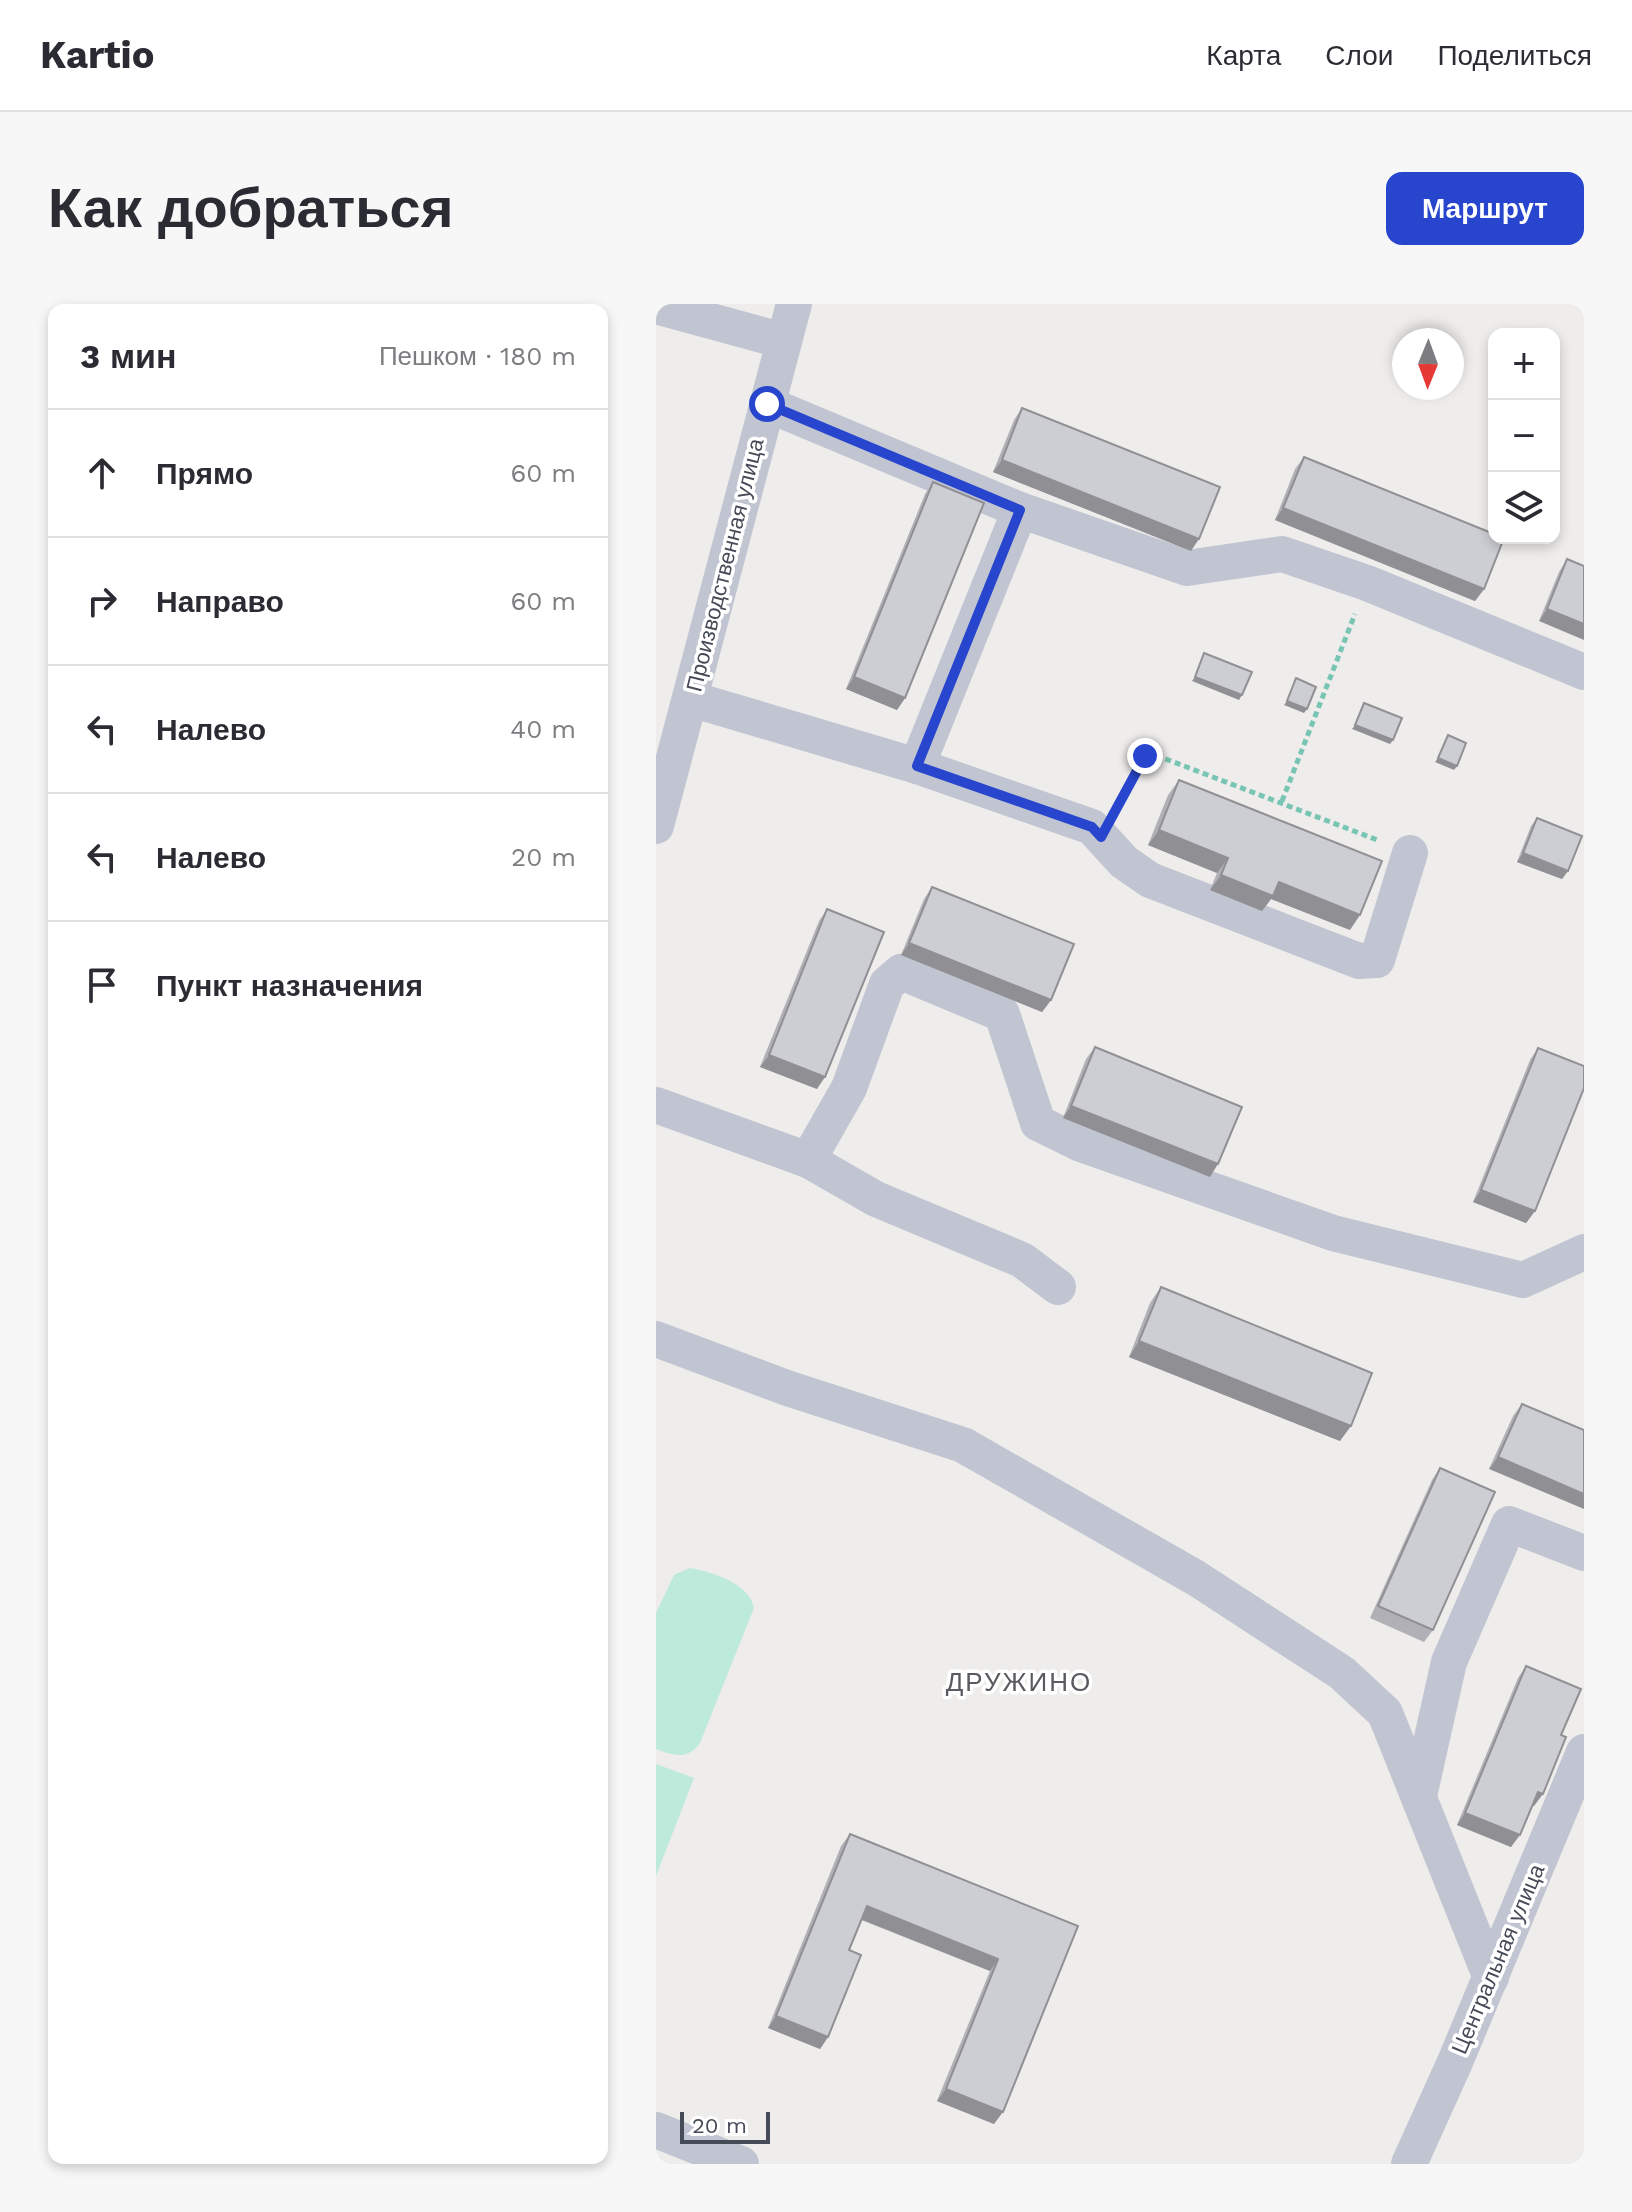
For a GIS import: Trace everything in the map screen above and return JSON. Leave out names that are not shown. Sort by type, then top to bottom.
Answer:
[{"type":"street","name":"Производственная улица","points":[[656,826],[665,758],[691,699],[794,304]]},
{"type":"street","points":[[656,306],[784,341]]},
{"type":"street","points":[[767,404],[1020,510],[1187,568],[1282,554],[1367,583],[1584,672]]},
{"type":"street","points":[[917,766],[1020,510]]},
{"type":"street","points":[[691,699],[917,766],[1092,827],[1124,862],[1150,880],[1359,961],[1377,960],[1410,853]]},
{"type":"street","points":[[808,1160],[849,1088],[887,984],[901,972],[1002,1014],[1038,1123],[1081,1144],[1333,1233],[1523,1280],[1584,1252]]},
{"type":"street","points":[[656,1105],[808,1160],[876,1199],[1022,1260],[1058,1287]]},
{"type":"street","points":[[656,1339],[787,1388],[963,1445],[1196,1578],[1342,1673],[1385,1713],[1491,1978]]},
{"type":"street","points":[[1419,1796],[1449,1662],[1509,1524],[1584,1553]]},
{"type":"street","name":"Центральная улица","points":[[1409,2164],[1491,1978],[1584,1752]]},
{"type":"street","points":[[656,2130],[741,2164]]},
{"type":"path","points":[[1282,801],[1367,583]]},
{"type":"path","points":[[1101,837],[1145,756],[1158,756],[1282,801],[1410,853]]},
{"type":"green space","points":[[690,1568],[709,1572],[737,1585],[751,1599],[754,1608],[700,1743],[691,1752],[675,1755],[656,1749],[656,1613],[674,1575]]},
{"type":"green space","points":[[656,1764],[694,1778],[656,1876]]},
{"type":"building","points":[[1022,408],[1220,487],[1199,539],[1002,460]]},
{"type":"building","points":[[1304,457],[1488,532],[1488,544],[1502,544],[1484,589],[1283,508]]},
{"type":"building","points":[[933,482],[984,503],[905,698],[854,677]]},
{"type":"building","points":[[1567,559],[1584,566],[1584,624],[1547,609]]},
{"type":"building","points":[[1204,653],[1252,672],[1242,695],[1195,677]]},
{"type":"building","points":[[1296,678],[1316,687],[1307,709],[1287,701]]},
{"type":"building","points":[[1364,703],[1402,718],[1393,740],[1355,725]]},
{"type":"building","points":[[1448,735],[1466,743],[1457,766],[1438,758]]},
{"type":"building","points":[[1179,780],[1382,861],[1360,915],[1279,882],[1273,896],[1221,875],[1228,858],[1159,830]]},
{"type":"building","points":[[1537,818],[1582,836],[1568,871],[1523,853]]},
{"type":"building","points":[[932,887],[1074,944],[1051,1000],[909,943]]},
{"type":"building","points":[[827,909],[884,932],[825,1077],[769,1055]]},
{"type":"building","points":[[1095,1047],[1242,1107],[1218,1164],[1071,1106]]},
{"type":"building","points":[[1538,1048],[1584,1066],[1584,1088],[1535,1211],[1481,1190]]},
{"type":"building","points":[[1161,1287],[1372,1373],[1351,1426],[1139,1341]]},
{"type":"building","points":[[1522,1404],[1584,1430],[1584,1494],[1498,1457]]},
{"type":"building","points":[[1440,1468],[1495,1492],[1433,1630],[1378,1606]]},
{"type":"building","points":[[1526,1666],[1581,1689],[1561,1735],[1566,1737],[1543,1794],[1538,1792],[1520,1835],[1465,1813]]},
{"type":"building","points":[[850,1834],[1078,1926],[1003,2112],[946,2089],[998,1959],[867,1906],[849,1950],[861,1955],[828,2037],[776,2016]]},
{"type":"district","name":"ДРУЖИНО","points":[[1019,1682]]},
{"type":"route","points":[[767,404],[1020,510],[917,766],[1092,827],[1101,837],[1145,756]]}]
